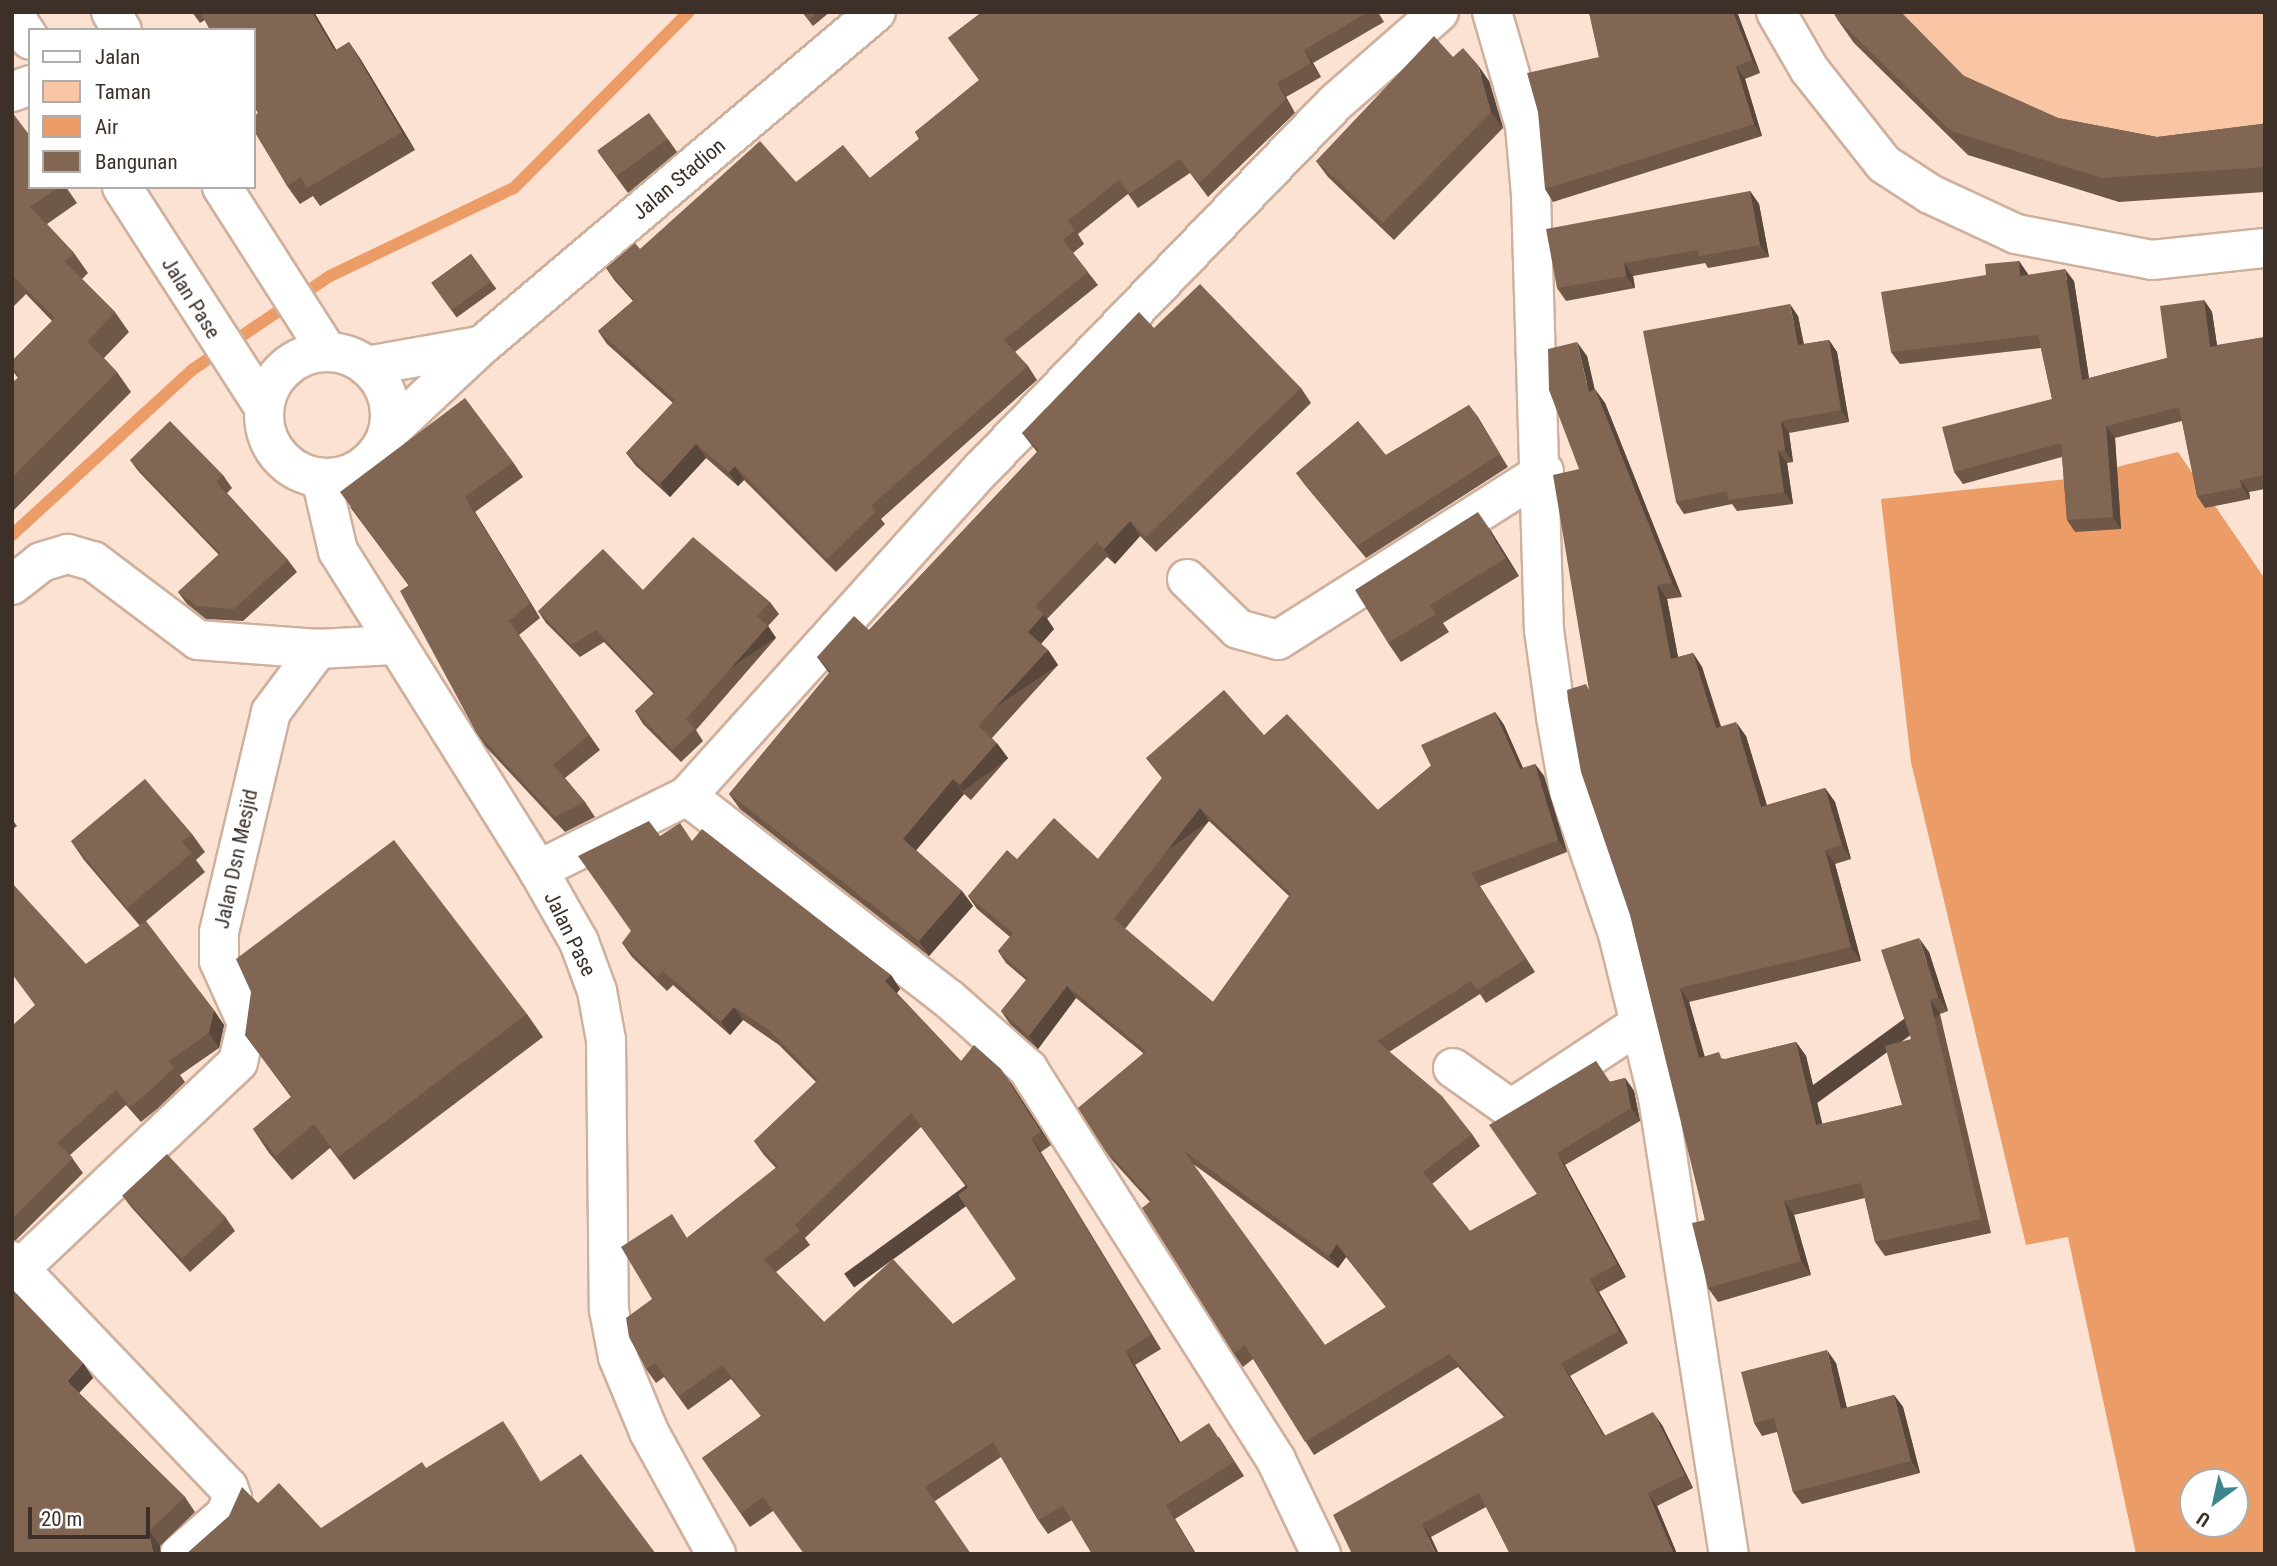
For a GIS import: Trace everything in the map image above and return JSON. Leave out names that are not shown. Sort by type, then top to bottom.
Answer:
[{"type":"street","points":[[12,12],[28,37]]},
{"type":"street","points":[[111,12],[121,28]]},
{"type":"street","name":"Jalan Stadion","points":[[388,433],[481,346],[876,12]]},
{"type":"street","points":[[538,870],[687,796],[977,474],[1335,103],[1439,12]]},
{"type":"street","points":[[1492,12],[1525,126],[1544,471],[1544,630],[1556,718],[1569,791],[1641,1023],[1729,1554]]},
{"type":"street","points":[[1776,12],[1809,69],[1877,154],[1930,194],[2016,234],[2152,260],[2265,248]]},
{"type":"street","name":"Jalan Pase","points":[[123,189],[203,318],[264,407]]},
{"type":"street","points":[[223,189],[327,351],[367,366],[481,346]]},
{"type":"street","points":[[327,351],[292,361],[268,389],[264,407],[271,446],[301,473],[321,478],[363,467],[388,433],[390,408],[367,366]]},
{"type":"street","points":[[1187,579],[1238,629],[1278,640],[1544,471]]},
{"type":"street","name":"Jalan Pase","points":[[321,478],[338,551],[394,645],[538,870],[579,942],[606,1040],[609,1310],[618,1357],[649,1432],[716,1554]]},
{"type":"street","points":[[12,584],[55,556],[81,556],[198,640],[318,649],[394,645]]},
{"type":"street","name":"Jalan Dsn Mesjid","points":[[15,1268],[238,1062],[247,1023],[219,961],[219,932],[271,712],[318,649]]},
{"type":"street","points":[[687,796],[938,990],[1028,1069],[1276,1460],[1321,1554]]},
{"type":"street","points":[[1453,1068],[1511,1109],[1641,1023]]},
{"type":"street","points":[[15,1268],[228,1487],[232,1498],[225,1515],[180,1554]]},
{"type":"green space","points":[[1838,12],[2265,12],[2265,192],[1968,155],[1854,43]]},
{"type":"water","points":[[2178,452],[2265,579],[2265,1554],[2136,1554],[2068,1237],[2026,1245],[1911,762],[1881,499],[2067,479]]},
{"type":"building","points":[[200,12],[312,12],[335,51],[349,42],[402,132],[307,188],[301,177],[287,186],[256,134],[256,28],[209,28]]},
{"type":"building","points":[[803,12],[818,12],[809,20]]},
{"type":"building","points":[[982,12],[1368,12],[1304,50],[1311,63],[1277,83],[1286,99],[1199,183],[1180,159],[1129,194],[1119,180],[1068,221],[1075,230],[1063,240],[1088,272],[1004,340],[1028,366],[871,506],[876,511],[827,559],[735,466],[729,472],[696,444],[660,484],[626,453],[675,400],[598,331],[634,300],[606,268],[635,243],[640,249],[760,141],[796,182],[843,145],[870,178],[920,138],[915,132],[980,80],[948,38]]},
{"type":"building","points":[[1589,12],[1733,12],[1752,60],[1736,66],[1754,124],[1545,189],[1538,112],[1527,73],[1599,57]]},
{"type":"building","points":[[1833,12],[1901,12],[1965,77],[2058,118],[2157,137],[2265,122],[2265,167],[2102,178],[1951,131]]},
{"type":"building","points":[[1434,36],[1453,57],[1463,48],[1478,65],[1491,112],[1383,223],[1316,161]]},
{"type":"building","points":[[12,112],[28,133],[28,189],[55,189],[30,207],[74,253],[65,262],[115,312],[87,342],[117,372],[12,478],[12,383],[20,376],[12,368],[12,361],[55,318],[12,275]]},
{"type":"building","points":[[649,113],[668,139],[616,177],[597,151]]},
{"type":"building","points":[[1750,191],[1760,245],[1699,256],[1698,250],[1624,263],[1626,276],[1557,288],[1546,229]]},
{"type":"building","points":[[471,254],[491,282],[451,310],[431,283]]},
{"type":"building","points":[[2019,261],[2020,276],[2065,269],[2082,380],[2167,358],[2160,306],[2204,300],[2210,347],[2265,337],[2265,475],[2240,480],[2242,487],[2197,496],[2179,407],[2106,426],[2113,517],[2067,520],[2061,443],[1954,472],[1942,427],[2052,399],[2038,335],[1891,352],[1881,292],[1986,275],[1985,264]]},
{"type":"building","points":[[1200,284],[1301,388],[1146,537],[1130,521],[1104,549],[1097,542],[1035,606],[1044,614],[1028,632],[1048,650],[978,726],[997,743],[960,785],[953,779],[903,839],[962,891],[919,941],[729,794],[831,671],[817,657],[854,616],[869,630],[1039,450],[1022,433],[1139,312],[1154,328]]},
{"type":"building","points":[[1790,304],[1798,345],[1829,340],[1841,410],[1781,421],[1785,450],[1778,451],[1784,492],[1728,500],[1727,491],[1676,502],[1643,331]]},
{"type":"building","points":[[1577,342],[1589,392],[1595,389],[1672,583],[1657,585],[1671,659],[1693,653],[1716,728],[1736,722],[1761,807],[1825,788],[1842,845],[1825,850],[1851,947],[1680,988],[1699,1058],[1719,1052],[1722,1060],[1796,1042],[1816,1125],[1902,1105],[1885,1046],[1911,1039],[1881,950],[1919,938],[1938,997],[1930,1000],[1981,1219],[1875,1242],[1861,1183],[1784,1201],[1801,1261],[1708,1288],[1692,1223],[1705,1220],[1630,915],[1581,772],[1568,700],[1567,690],[1586,684],[1589,690],[1553,475],[1579,469],[1549,390],[1548,349]]},
{"type":"building","points":[[465,398],[513,462],[465,497],[530,603],[509,621],[589,735],[553,765],[585,802],[555,817],[476,732],[400,591],[409,585],[340,492]]},
{"type":"building","points":[[1469,405],[1500,454],[1357,546],[1296,473],[1358,421],[1386,455]]},
{"type":"building","points":[[170,421],[223,475],[216,482],[288,560],[234,609],[197,606],[178,592],[220,553],[130,460]]},
{"type":"building","points":[[1478,512],[1506,558],[1430,605],[1436,614],[1388,643],[1355,590]]},
{"type":"building","points":[[693,537],[770,602],[757,616],[768,626],[686,719],[695,729],[672,750],[635,711],[655,692],[596,630],[571,645],[538,611],[603,549],[643,590]]},
{"type":"building","points":[[1224,690],[1264,735],[1287,714],[1378,810],[1431,766],[1421,745],[1495,712],[1520,769],[1535,764],[1558,840],[1471,873],[1526,959],[1477,990],[1471,981],[1377,1041],[1442,1096],[1472,1134],[1423,1172],[1470,1231],[1537,1194],[1489,1125],[1596,1061],[1609,1082],[1625,1078],[1631,1108],[1557,1153],[1617,1264],[1590,1279],[1619,1331],[1561,1363],[1604,1436],[1653,1412],[1685,1475],[1648,1493],[1674,1554],[1510,1554],[1479,1493],[1422,1524],[1436,1554],[1352,1554],[1333,1515],[1506,1416],[1449,1354],[1305,1442],[1245,1345],[1234,1354],[1142,1208],[1152,1200],[1103,1147],[1078,1108],[1146,1051],[1067,986],[1029,1036],[1001,1011],[1028,978],[998,951],[1013,933],[968,896],[1007,850],[1017,859],[1054,818],[1098,859],[1163,777],[1146,758]],"holes":[[[1200,808],[1291,894],[1213,1002],[1114,919]],[[1183,1150],[1329,1256],[1337,1244],[1387,1307],[1325,1345]]]},
{"type":"building","points":[[145,779],[192,834],[182,842],[192,853],[127,908],[71,841]]},
{"type":"building","points":[[649,821],[660,836],[680,823],[692,841],[702,829],[891,975],[885,981],[961,1061],[974,1045],[1001,1069],[1041,1132],[1031,1138],[1151,1335],[1125,1351],[1179,1443],[1209,1423],[1234,1462],[1166,1505],[1195,1554],[1092,1554],[1063,1506],[1038,1520],[993,1442],[925,1487],[971,1554],[804,1554],[763,1497],[741,1513],[702,1458],[762,1416],[722,1365],[679,1396],[655,1363],[646,1369],[629,1337],[626,1318],[652,1299],[621,1247],[672,1214],[687,1238],[778,1166],[754,1141],[818,1080],[770,1031],[734,1007],[721,1022],[663,971],[657,977],[622,943],[631,931],[578,856]],"holes":[[[911,1113],[968,1187],[958,1195],[1016,1279],[953,1324],[893,1259],[824,1322],[764,1260],[800,1231],[795,1225]]]},
{"type":"building","points":[[394,840],[527,1014],[338,1157],[314,1124],[276,1156],[253,1129],[292,1096],[245,1035],[251,992],[236,959]]},
{"type":"building","points":[[12,883],[86,964],[146,921],[214,1010],[209,1033],[169,1061],[174,1068],[146,1094],[130,1107],[116,1090],[57,1143],[73,1158],[12,1219],[12,1026],[35,1005],[12,974]]},
{"type":"building","points":[[167,1154],[226,1218],[182,1259],[122,1196]]},
{"type":"building","points":[[12,1289],[83,1363],[67,1381],[185,1497],[149,1531],[154,1554],[12,1554]]},
{"type":"building","points":[[1827,1350],[1841,1409],[1894,1395],[1911,1461],[1793,1492],[1774,1418],[1754,1423],[1741,1372]]},
{"type":"building","points":[[503,1421],[540,1482],[581,1454],[656,1554],[186,1554],[229,1516],[242,1487],[258,1503],[279,1483],[321,1528],[422,1462],[426,1468]]},
{"type":"waterway","points":[[12,535],[192,370],[330,276],[514,188],[689,12]]}]
